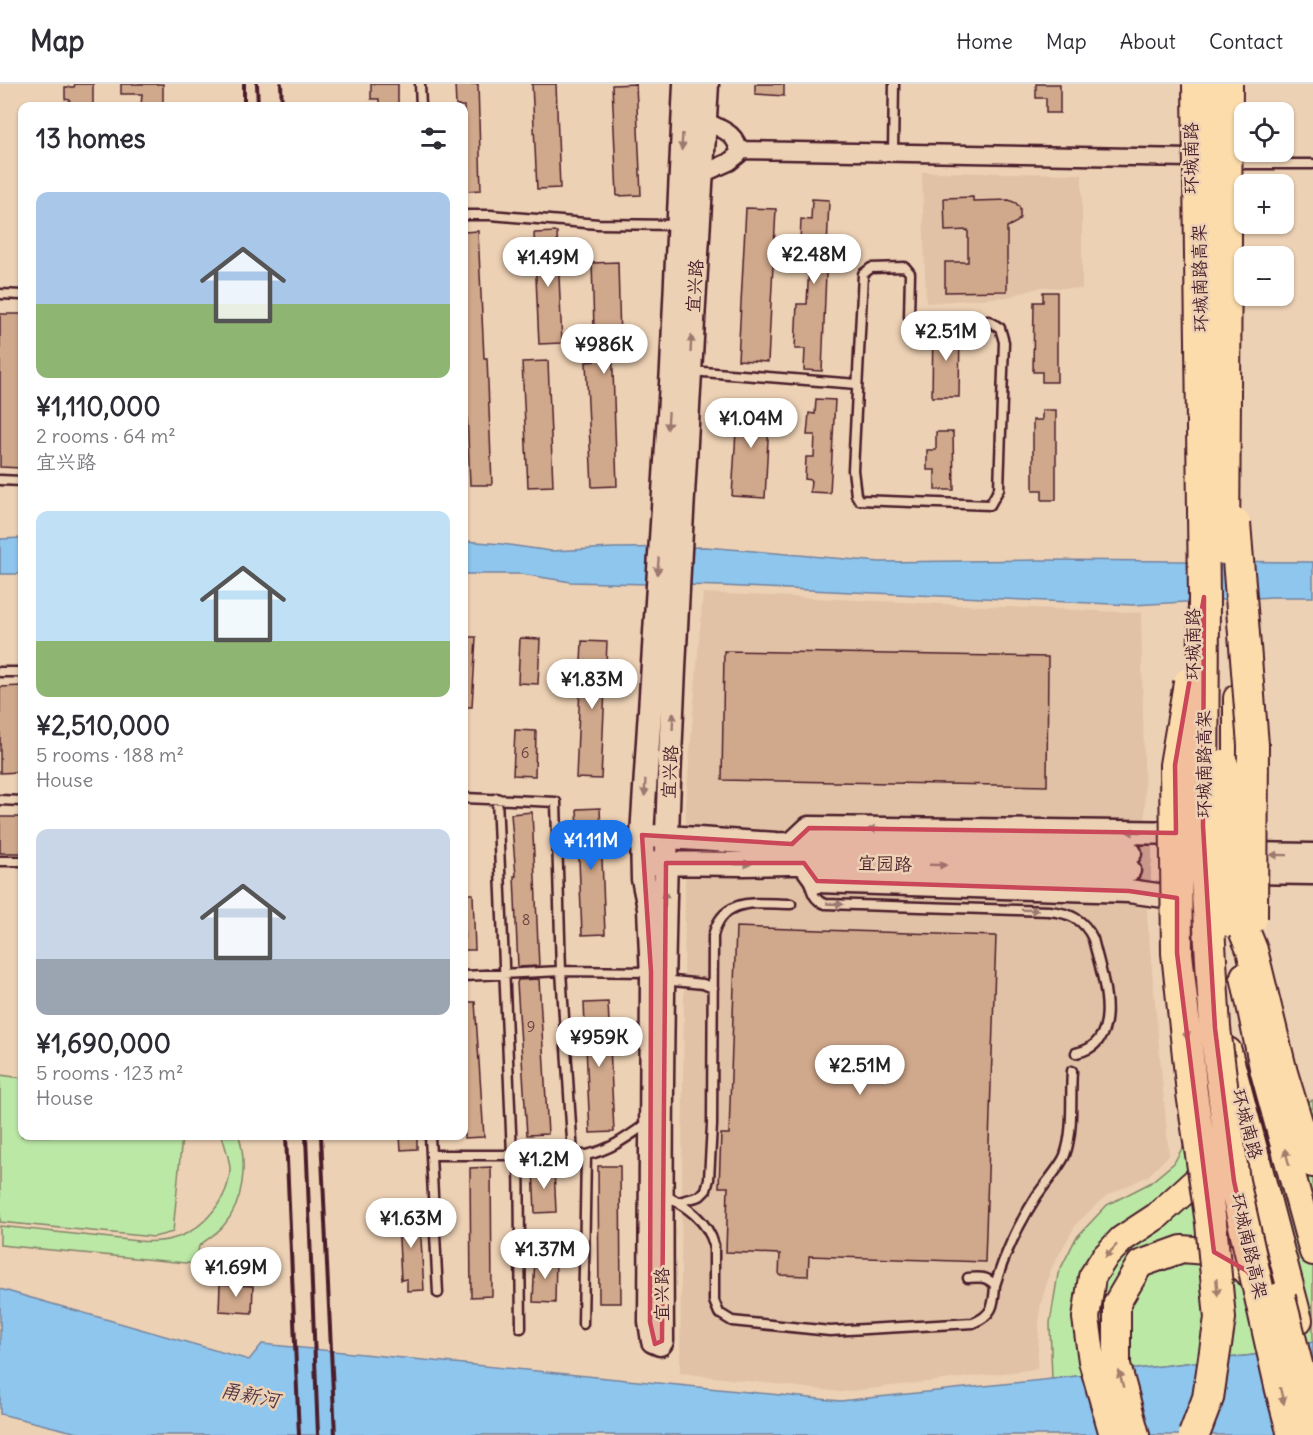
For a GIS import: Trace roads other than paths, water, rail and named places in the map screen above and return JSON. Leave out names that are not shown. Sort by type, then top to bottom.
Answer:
[{"type":"highway","name":"环城南路高架","points":[[1198,84],[1204,597],[1203,826],[1215,1028],[1234,1181],[1293,1435]]},
{"type":"highway","name":"环城南路高架","points":[[1227,84],[1222,752],[1232,998],[1253,1176],[1278,1289],[1313,1427]]},
{"type":"highway","points":[[1225,391],[1253,745],[1252,918],[1313,1143]]},
{"type":"highway","points":[[1194,1435],[1208,1398],[1220,1318],[1211,1223],[1192,1093],[1177,953],[1175,765],[1204,597]]},
{"type":"highway","points":[[1240,875],[1252,950],[1282,1073],[1300,1132],[1313,1162]]},
{"type":"main road","name":"环城南路","points":[[1191,84],[1194,833],[1192,901],[1207,959],[1218,1017],[1313,1369]]},
{"type":"main road","name":"环城南路","points":[[1240,84],[1236,847],[1240,875],[1240,956],[1264,1072],[1313,1252]]},
{"type":"main road","points":[[1113,1435],[1092,1361],[1086,1318],[1092,1277],[1104,1258],[1122,1239],[1157,1216],[1198,1178],[1218,1107],[1195,962],[1192,901]]},
{"type":"main road","points":[[1136,1435],[1117,1365],[1116,1303],[1140,1264],[1182,1249],[1216,1252],[1247,1271],[1273,1306],[1313,1427]]},
{"type":"main road","points":[[1304,1338],[1313,1376]]},
{"type":"street","name":"宜兴路","points":[[685,84],[678,225],[671,528],[678,591],[666,863],[656,977],[652,1120],[664,1194],[650,1322],[653,1341],[660,1344],[662,1341],[664,1194],[656,977],[642,863],[642,835],[655,604],[671,528],[690,370],[707,84]]},
{"type":"street","points":[[702,174],[729,162],[739,154],[738,144],[729,133],[705,121]]},
{"type":"street","points":[[739,150],[1191,158]]},
{"type":"street","name":"宜园路","points":[[798,854],[809,828],[1194,833]]},
{"type":"street","name":"宜园路","points":[[642,835],[798,854]]},
{"type":"street","points":[[798,854],[817,881],[1129,891],[1192,901]]},
{"type":"street","name":"宜园路","points":[[642,863],[798,854],[1130,862]]},
{"type":"street","points":[[1240,875],[1313,855]]},
{"type":"street","points":[[1240,875],[1313,873]]},
{"type":"lane","points":[[420,84],[421,102]]},
{"type":"lane","points":[[893,153],[894,84]]},
{"type":"lane","points":[[1240,164],[1313,164]]},
{"type":"lane","points":[[468,215],[598,224],[678,225]]},
{"type":"lane","points":[[905,267],[910,273],[909,317],[915,321],[989,321],[1000,328],[1004,342],[999,489],[990,505],[859,500],[853,470],[857,384],[863,274],[871,268],[905,267]]},
{"type":"lane","points":[[0,294],[18,295]]},
{"type":"lane","points":[[690,370],[857,384]]},
{"type":"lane","points":[[0,480],[18,481]]},
{"type":"lane","points":[[0,672],[18,672]]},
{"type":"lane","points":[[468,798],[556,802],[561,971],[573,1155]]},
{"type":"lane","points":[[496,798],[504,974],[516,1155],[521,1328]]},
{"type":"lane","points":[[0,800],[18,801]]},
{"type":"lane","points":[[798,854],[813,894],[825,904],[1049,910],[1068,913],[1080,920],[1089,929],[1093,939],[1107,1012],[1106,1028],[1100,1039],[1088,1050],[1076,1053]]},
{"type":"lane","points":[[0,861],[18,861]]},
{"type":"lane","points":[[664,1194],[700,1196],[706,1190],[709,1179],[716,923],[726,912],[739,905],[791,904]]},
{"type":"lane","points":[[468,976],[561,971],[656,977],[703,984],[713,988]]},
{"type":"lane","points":[[664,1194],[699,1218],[711,1236],[714,1245],[714,1301],[719,1313],[732,1322],[830,1331],[973,1323],[985,1318],[994,1304],[995,1285],[1015,1232],[1065,1156],[1069,1134],[1072,1071]]},
{"type":"lane","points":[[431,1155],[586,1155],[602,1152],[652,1120]]},
{"type":"lane","points":[[430,1140],[438,1293]]},
{"type":"lane","points":[[583,1324],[586,1155]]},
{"type":"lane","points":[[968,1278],[981,1276],[988,1278],[995,1285]]},
{"type":"water","points":[[18,538],[18,574],[0,574],[0,539]]},
{"type":"water","points":[[468,541],[551,551],[706,547],[880,562],[1040,560],[1313,562],[1313,597],[1272,597],[1133,605],[722,586],[571,582],[521,574],[468,574]]},
{"type":"water","name":"甬新河","points":[[0,1289],[249,1360],[262,1344],[840,1401],[1262,1354],[1313,1342],[1313,1435],[86,1435],[0,1414]]},
{"type":"tunnel","points":[[1130,853],[1189,854]]},
{"type":"tunnel","points":[[1129,870],[1190,871]]},
{"type":"railway","points":[[244,84],[244,102]]},
{"type":"railway","points":[[257,84],[258,102]]},
{"type":"railway","points":[[281,84],[282,102]]},
{"type":"railway","points":[[286,1140],[299,1435]]},
{"type":"railway","points":[[306,1140],[318,1435]]},
{"type":"railway","points":[[321,1140],[335,1435]]}]
